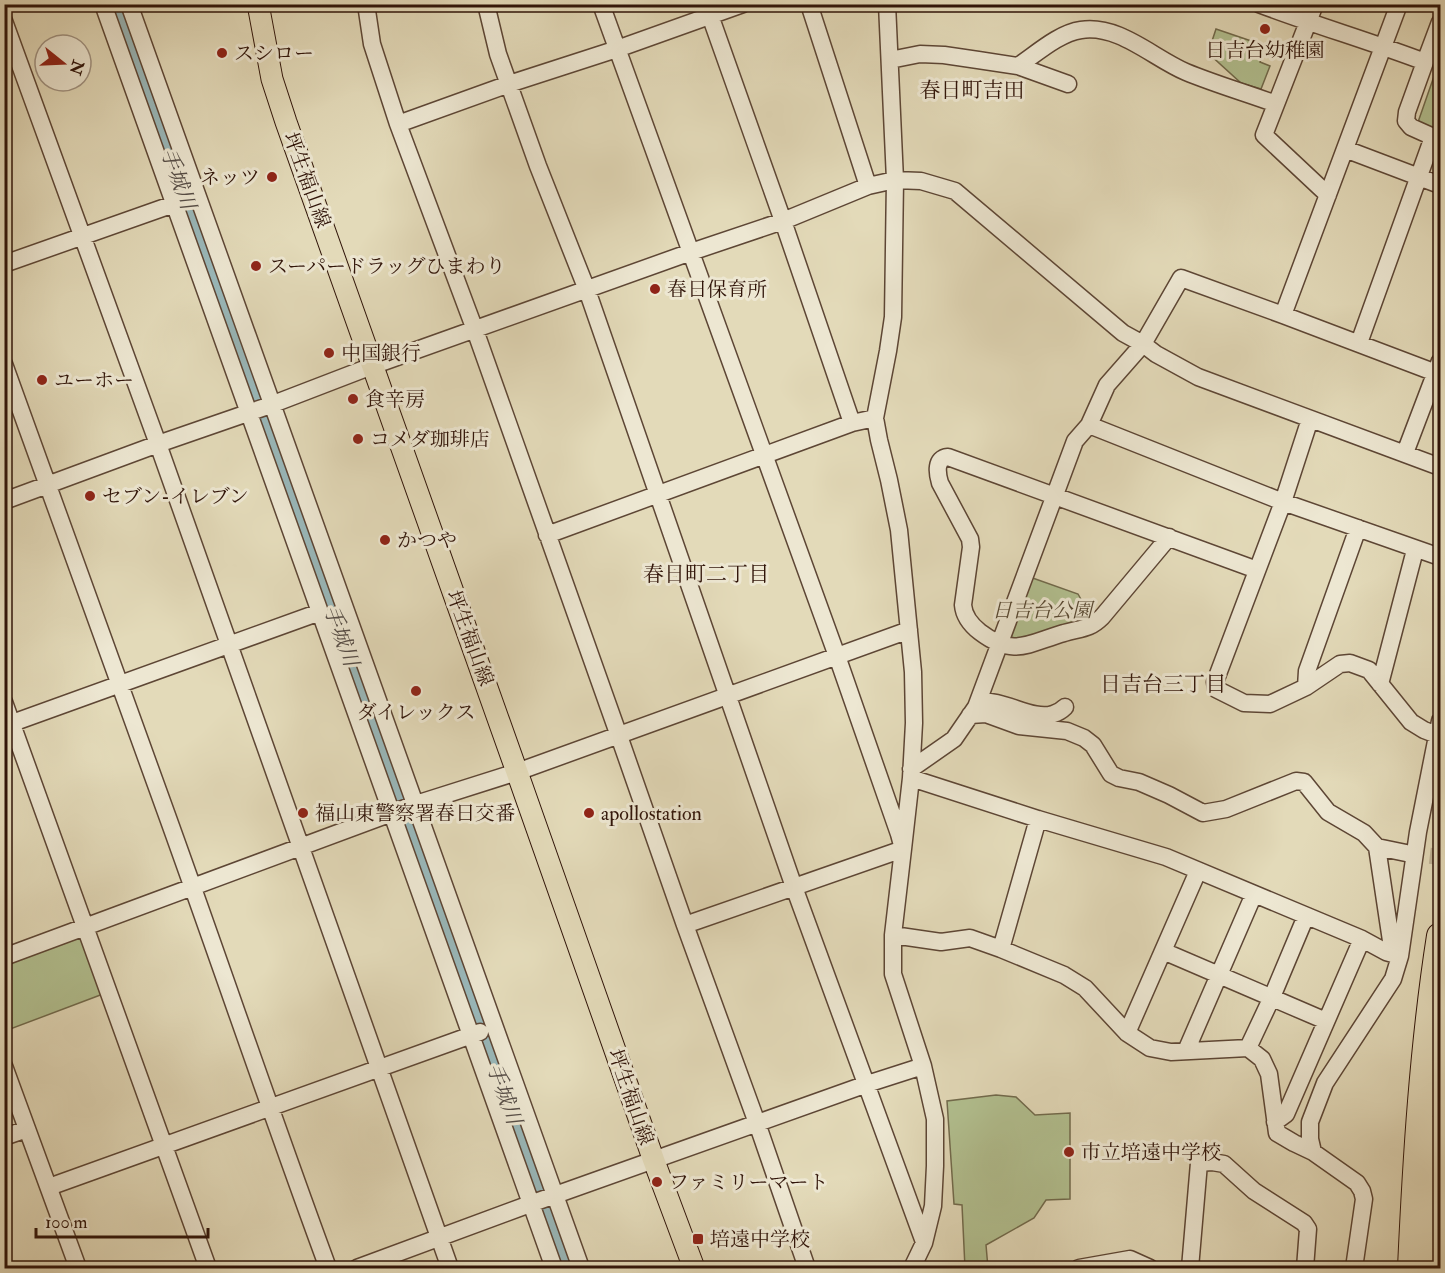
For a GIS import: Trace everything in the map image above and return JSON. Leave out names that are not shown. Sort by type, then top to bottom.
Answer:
[{"type":"highway","points":[[1411,1269],[1424,1072],[1440,936]]},
{"type":"highway","points":[[1431,1269],[1440,1128]]},
{"type":"main road","name":"坪生福山線","points":[[258,4],[272,79],[694,1269]]},
{"type":"street","points":[[103,4],[174,204],[343,605],[414,805],[483,1031],[543,1200],[581,1269]]},
{"type":"street","points":[[129,4],[261,408],[320,612],[394,813],[483,1031],[543,1200],[554,1269]]},
{"type":"street","points":[[366,4],[372,44],[398,124],[474,330],[807,1269]]},
{"type":"street","points":[[486,4],[498,54],[538,166],[587,290],[794,887],[924,1243]]},
{"type":"street","points":[[601,4],[837,656],[903,849]]},
{"type":"street","points":[[398,124],[509,84],[617,49],[708,10],[743,4]]},
{"type":"street","points":[[809,4],[868,186]]},
{"type":"street","points":[[887,4],[895,180],[893,317],[876,418],[899,530],[913,672],[914,723],[911,774],[893,935],[893,974],[923,1066],[934,1119],[935,1155],[933,1206],[924,1243],[912,1269]]},
{"type":"street","points":[[1259,4],[1425,62]]},
{"type":"street","points":[[1315,4],[1264,135],[1328,195]]},
{"type":"street","points":[[1283,315],[1399,4]]},
{"type":"street","points":[[708,10],[852,423]]},
{"type":"street","points":[[4,21],[158,444],[450,1269]]},
{"type":"street","points":[[1359,344],[1419,176],[1437,138],[1411,127],[1406,121],[1407,112],[1440,22]]},
{"type":"street","points":[[1018,66],[1059,38],[1081,30],[1099,30],[1117,34],[1185,71],[1276,104]]},
{"type":"street","points":[[890,60],[920,54],[944,55],[1018,66],[1068,84]]},
{"type":"street","points":[[1345,149],[1440,184]]},
{"type":"street","points":[[4,501],[372,366],[783,221],[868,186],[895,180],[921,181],[955,191],[1122,333],[1198,377],[1440,467]]},
{"type":"street","points":[[4,264],[174,204]]},
{"type":"street","points":[[911,774],[954,739],[974,708],[1075,441],[1089,425],[1107,385],[1143,344],[1181,278],[1359,344],[1438,367],[1405,453]]},
{"type":"street","points":[[4,364],[328,1269]]},
{"type":"street","points":[[547,536],[852,423],[876,418]]},
{"type":"street","points":[[1310,419],[1283,502],[1215,682],[1216,689],[1244,704],[1270,704],[1306,687],[1340,664],[1350,663],[1369,670],[1411,722],[1424,730],[1439,728],[1418,832],[1393,979],[1325,1083],[1310,1122],[1313,1152]]},
{"type":"street","points":[[1089,425],[1283,502],[1440,558]]},
{"type":"street","points":[[1169,537],[1092,626],[1022,646],[1000,643],[978,631],[964,612],[970,539],[940,483],[939,462],[944,457],[948,457],[1169,537],[1257,570]]},
{"type":"street","points":[[1306,687],[1307,671],[1358,528]]},
{"type":"street","points":[[1380,684],[1416,550]]},
{"type":"street","points":[[8,724],[320,612]]},
{"type":"street","points":[[4,957],[414,805],[619,736],[909,630]]},
{"type":"street","points":[[974,708],[985,701],[998,702],[1040,715],[1055,714],[1065,707]]},
{"type":"street","points":[[4,702],[8,724],[85,927],[208,1269]]},
{"type":"street","points":[[974,708],[1019,726],[1067,731],[1084,738],[1092,745],[1111,774],[1149,786],[1203,813],[1226,808],[1296,781],[1304,782],[1328,812],[1364,832],[1377,847],[1397,955]]},
{"type":"street","points":[[911,774],[1038,819],[1166,857],[1397,955]]},
{"type":"street","points":[[1001,949],[1038,819]]},
{"type":"street","points":[[1377,847],[1406,853]]},
{"type":"street","points":[[685,925],[903,849]]},
{"type":"street","points":[[1127,1033],[1198,871]]},
{"type":"street","points":[[1186,1051],[1254,894]]},
{"type":"street","points":[[1248,1048],[1306,916]]},
{"type":"street","points":[[893,935],[941,942],[970,938],[1064,975],[1085,988],[1127,1033],[1150,1048],[1171,1052],[1248,1048],[1262,1059],[1269,1074],[1277,1133],[1313,1152],[1357,1183],[1362,1191],[1364,1199],[1354,1269]]},
{"type":"street","points":[[1275,1122],[1286,1114],[1362,939]]},
{"type":"street","points":[[1163,951],[1326,1021]]},
{"type":"street","points":[[49,1186],[483,1031]]},
{"type":"street","points":[[4,1066],[78,1269]]},
{"type":"street","points":[[357,1269],[757,1123],[923,1066]]},
{"type":"street","points":[[4,1137],[27,1129]]},
{"type":"street","points":[[1190,1269],[1199,1163],[1212,1162],[1224,1164],[1254,1191],[1304,1223],[1308,1229],[1305,1269]]},
{"type":"street","points":[[1079,1269],[1130,1259],[1150,1269]]},
{"type":"green space","points":[[1216,29],[1266,46],[1260,62],[1270,66],[1261,89],[1241,83],[1208,53]]},
{"type":"green space","points":[[1440,59],[1440,133],[1417,125]]},
{"type":"green space","name":"日吉台公園","points":[[1027,576],[1078,594],[1090,615],[1086,626],[1008,644]]},
{"type":"green space","points":[[82,936],[103,994],[5,1031],[5,965]]},
{"type":"green space","points":[[996,1095],[1016,1097],[1035,1115],[1070,1113],[1070,1199],[1046,1200],[1034,1218],[986,1245],[988,1268],[965,1268],[962,1205],[954,1204],[947,1101]]},
{"type":"waterway","name":"手城川","points":[[116,4],[566,1268]]},
{"type":"tunnel","points":[[1406,853],[1440,857]]},
{"type":"place","name":"日吉台幼稚園","points":[[1265,29]]},
{"type":"place","name":"スシロー","points":[[222,53]]},
{"type":"place","name":"ネッツ","points":[[272,177]]},
{"type":"place","name":"スーパードラッグひまわり","points":[[256,266]]},
{"type":"place","name":"春日保育所","points":[[655,289]]},
{"type":"place","name":"中国銀行","points":[[329,353]]},
{"type":"place","name":"ユーホー","points":[[42,380]]},
{"type":"place","name":"食辛房","points":[[353,399]]},
{"type":"place","name":"コメダ珈琲店","points":[[358,439]]},
{"type":"place","name":"セブン-イレブン","points":[[90,496]]},
{"type":"place","name":"かつや","points":[[385,540]]},
{"type":"place","name":"ダイレックス","points":[[416,691]]},
{"type":"place","name":"福山東警察署春日交番","points":[[303,813]]},
{"type":"place","name":"apollostation","points":[[589,813]]},
{"type":"place","name":"市立培遠中学校","points":[[1069,1152]]},
{"type":"place","name":"ファミリーマート","points":[[657,1182]]},
{"type":"place","name":"培遠中学校","points":[[698,1239]]},
{"type":"district","name":"春日町吉田","points":[[972,90]]},
{"type":"district","name":"春日町二丁目","points":[[706,574]]},
{"type":"district","name":"日吉台三丁目","points":[[1163,684]]}]
